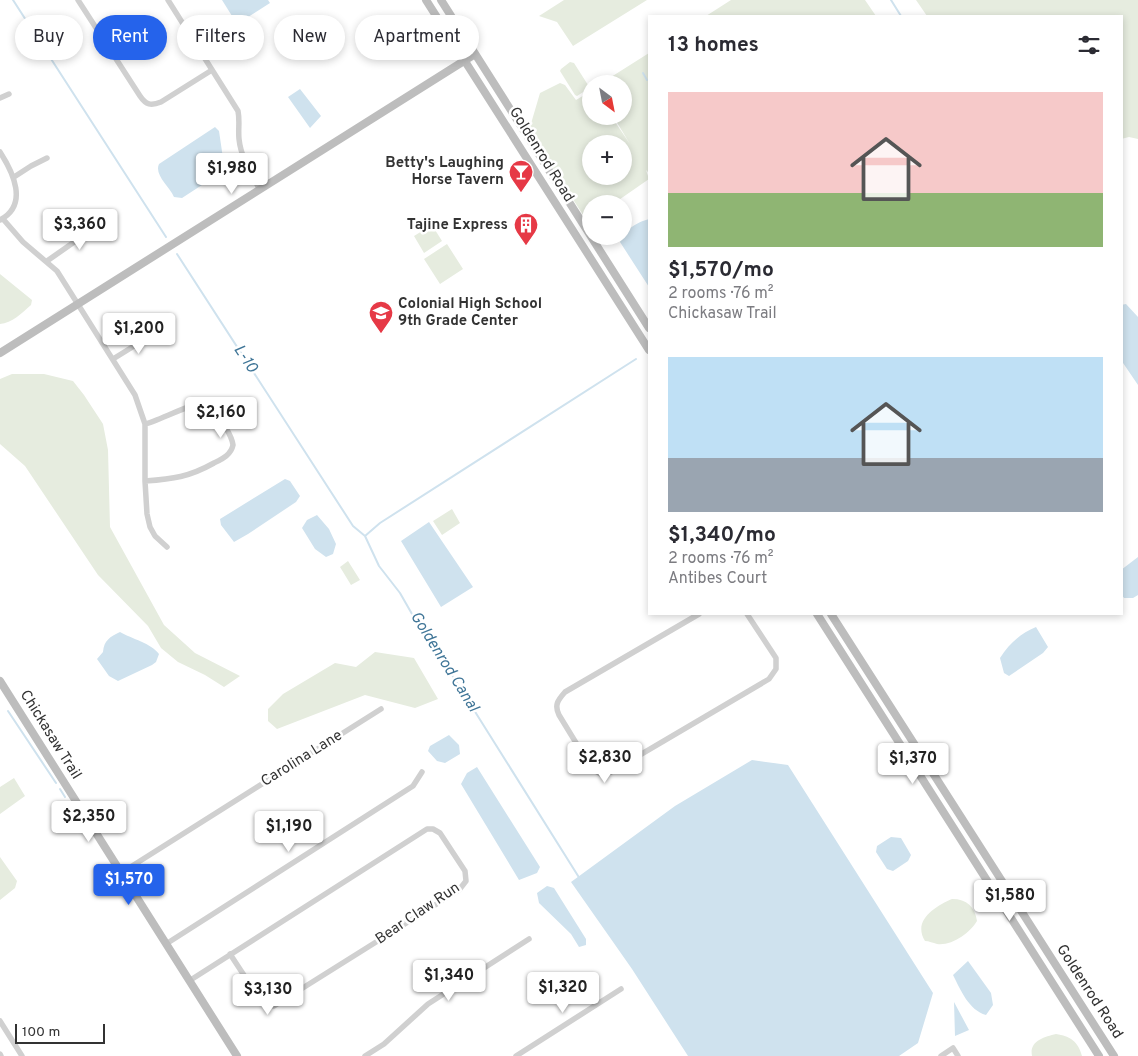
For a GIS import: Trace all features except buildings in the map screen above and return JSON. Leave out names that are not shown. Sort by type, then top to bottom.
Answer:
[{"type":"main road","name":"Goldenrod Road","points":[[426,0],[648,348]]},
{"type":"main road","name":"Goldenrod Road","points":[[441,0],[450,15]]},
{"type":"main road","name":"Goldenrod Road","points":[[479,60],[582,225]]},
{"type":"main road","points":[[0,353],[465,61]]},
{"type":"main road","points":[[576,238],[582,241]]},
{"type":"main road","name":"Goldenrod Road","points":[[595,245],[648,326]]},
{"type":"main road","name":"Goldenrod Road","points":[[817,615],[1099,1056]]},
{"type":"main road","name":"Goldenrod Road","points":[[832,615],[1114,1056]]},
{"type":"main road","name":"Chickasaw Trail","points":[[0,681],[236,1056]]},
{"type":"main road","points":[[1003,906],[1013,911],[1021,911]]},
{"type":"main road","points":[[1015,924],[1034,931]]},
{"type":"street","points":[[78,0],[140,96],[149,104],[161,102],[212,70]]},
{"type":"street","points":[[168,0],[238,111],[240,150],[245,164],[260,190]]},
{"type":"street","points":[[0,98],[9,94]]},
{"type":"street","points":[[0,152],[14,177],[16,190],[15,200],[11,209],[2,220],[23,242],[56,270],[136,395],[145,424],[147,514],[150,527],[155,536],[167,547]]},
{"type":"street","points":[[14,177],[47,158]]},
{"type":"street","points":[[47,261],[88,234],[92,223]]},
{"type":"street","points":[[113,359],[155,333]]},
{"type":"street","points":[[145,424],[197,404],[206,403],[216,412],[231,436],[233,445],[228,455],[197,473],[172,479],[145,481]]},
{"type":"street","points":[[696,615],[565,692],[558,699],[556,710],[558,716],[592,769],[601,774],[611,772],[770,679],[776,669],[776,658],[748,615]]},
{"type":"street","name":"Carolina Lane","points":[[121,873],[381,709]]},
{"type":"street","points":[[166,944],[413,786],[422,772]]},
{"type":"street","name":"Bear Claw Run","points":[[189,981],[230,954],[428,829],[433,829],[440,833],[465,871],[466,881],[459,890],[274,1006],[265,1005],[261,1001],[230,954]]},
{"type":"street","points":[[365,1056],[384,1044],[428,1004],[529,939]]},
{"type":"street","points":[[516,1056],[621,989]]},
{"type":"street","points":[[0,1021],[22,1056]]},
{"type":"street","points":[[941,1056],[953,1048],[958,1056]]},
{"type":"shaded area","points":[[564,0],[647,0],[573,46],[557,22],[539,16]]},
{"type":"shaded area","points":[[731,0],[865,0],[875,15],[708,15]]},
{"type":"shaded area","points":[[916,0],[1138,0],[1138,139],[1129,137],[1123,138],[1123,15],[926,15]]},
{"type":"shaded area","points":[[648,54],[648,172],[646,170],[648,180],[626,195],[582,195],[582,213],[547,159],[530,127],[540,93],[560,83],[565,85],[576,100],[582,96],[582,125],[617,125],[624,135],[582,135],[582,185],[632,185],[632,135],[625,135],[618,125],[632,125],[632,75],[614,75]]},
{"type":"shaded area","points":[[570,62],[574,63],[582,76],[582,93],[577,96],[575,95],[560,71]]},
{"type":"shaded area","points":[[432,225],[442,241],[424,253],[414,236]]},
{"type":"shaded area","points":[[447,244],[463,269],[440,284],[424,259]]},
{"type":"shaded area","points":[[0,274],[32,300],[31,305],[17,317],[9,322],[0,324]]},
{"type":"shaded area","points":[[12,374],[44,374],[73,381],[84,395],[103,424],[108,450],[110,527],[164,625],[195,653],[240,676],[224,687],[178,662],[161,648],[148,626],[98,575],[25,466],[0,444],[0,379]]},
{"type":"shaded area","points":[[452,509],[460,523],[442,535],[433,521]]},
{"type":"shaded area","points":[[348,561],[360,580],[351,585],[340,567]]},
{"type":"shaded area","points":[[375,652],[414,658],[438,699],[415,708],[365,695],[277,729],[268,721],[268,709],[283,694],[335,663],[356,667]]},
{"type":"shaded area","points":[[14,778],[25,796],[0,814],[0,787]]},
{"type":"shaded area","points":[[0,857],[17,881],[15,888],[0,900]]},
{"type":"shaded area","points":[[952,899],[966,902],[972,908],[977,921],[960,938],[949,943],[937,944],[925,941],[921,927],[924,920],[933,910]]},
{"type":"shaded area","points":[[1056,1034],[1073,1040],[1082,1056],[1032,1056],[1033,1047],[1038,1040]]},
{"type":"water","points":[[222,0],[268,0],[270,3],[251,15],[231,15]]},
{"type":"water","points":[[300,89],[321,116],[310,128],[288,97]]},
{"type":"water","points":[[215,127],[219,131],[224,165],[222,172],[182,198],[174,197],[160,176],[159,164]]},
{"type":"water","points":[[648,219],[648,285],[622,245],[632,245],[632,227]]},
{"type":"water","points":[[1126,304],[1138,317],[1138,385],[1123,363],[1123,305]]},
{"type":"water","points":[[285,479],[290,481],[300,496],[296,502],[234,542],[221,525],[220,519]]},
{"type":"water","points":[[317,515],[329,529],[336,544],[333,554],[326,557],[315,549],[302,528],[307,520]]},
{"type":"water","points":[[429,522],[473,587],[441,607],[401,541]]},
{"type":"water","points":[[1138,557],[1138,595],[1133,598],[1123,597],[1123,568]]},
{"type":"water","points":[[1036,627],[1048,647],[1043,653],[1009,676],[1004,673],[1000,658],[1020,636]]},
{"type":"water","points":[[120,632],[146,644],[159,654],[156,662],[152,665],[118,681],[109,676],[97,659],[103,652],[108,639]]},
{"type":"water","points":[[449,735],[459,745],[460,754],[445,763],[437,761],[428,751],[430,746]]},
{"type":"water","points":[[752,760],[788,765],[933,993],[918,1043],[899,1056],[688,1056],[632,969],[571,882],[675,806]]},
{"type":"water","points":[[477,767],[540,867],[537,873],[519,880],[461,784],[467,773]]},
{"type":"water","points":[[891,837],[901,838],[911,855],[908,861],[893,871],[887,869],[876,852],[877,846]]},
{"type":"water","points":[[547,886],[554,888],[586,939],[586,945],[579,947],[571,934],[539,903],[537,893]]},
{"type":"water","points":[[968,961],[991,993],[993,1005],[986,1015],[980,1013],[970,1004],[953,975]]},
{"type":"water","points":[[954,1002],[969,1030],[955,1036]]},
{"type":"waterway","name":"L-10","points":[[13,0],[166,237]]},
{"type":"waterway","name":"Goldenrod Canal","points":[[891,0],[900,15]]},
{"type":"waterway","points":[[643,73],[647,80]]},
{"type":"waterway","name":"Goldenrod Canal","points":[[177,254],[353,526],[365,536],[379,566],[400,593],[580,879]]},
{"type":"waterway","name":"Goldenrod Canal","points":[[365,536],[380,523],[636,359]]},
{"type":"waterway","points":[[8,711],[56,783]]},
{"type":"waterway","points":[[60,789],[65,797]]},
{"type":"place","name":"Betty's Laughing Horse Tavern","points":[[521,193]]},
{"type":"place","name":"Tajine Express","points":[[526,246]]},
{"type":"place","name":"Colonial High School 9th Grade Center","points":[[381,334]]}]
